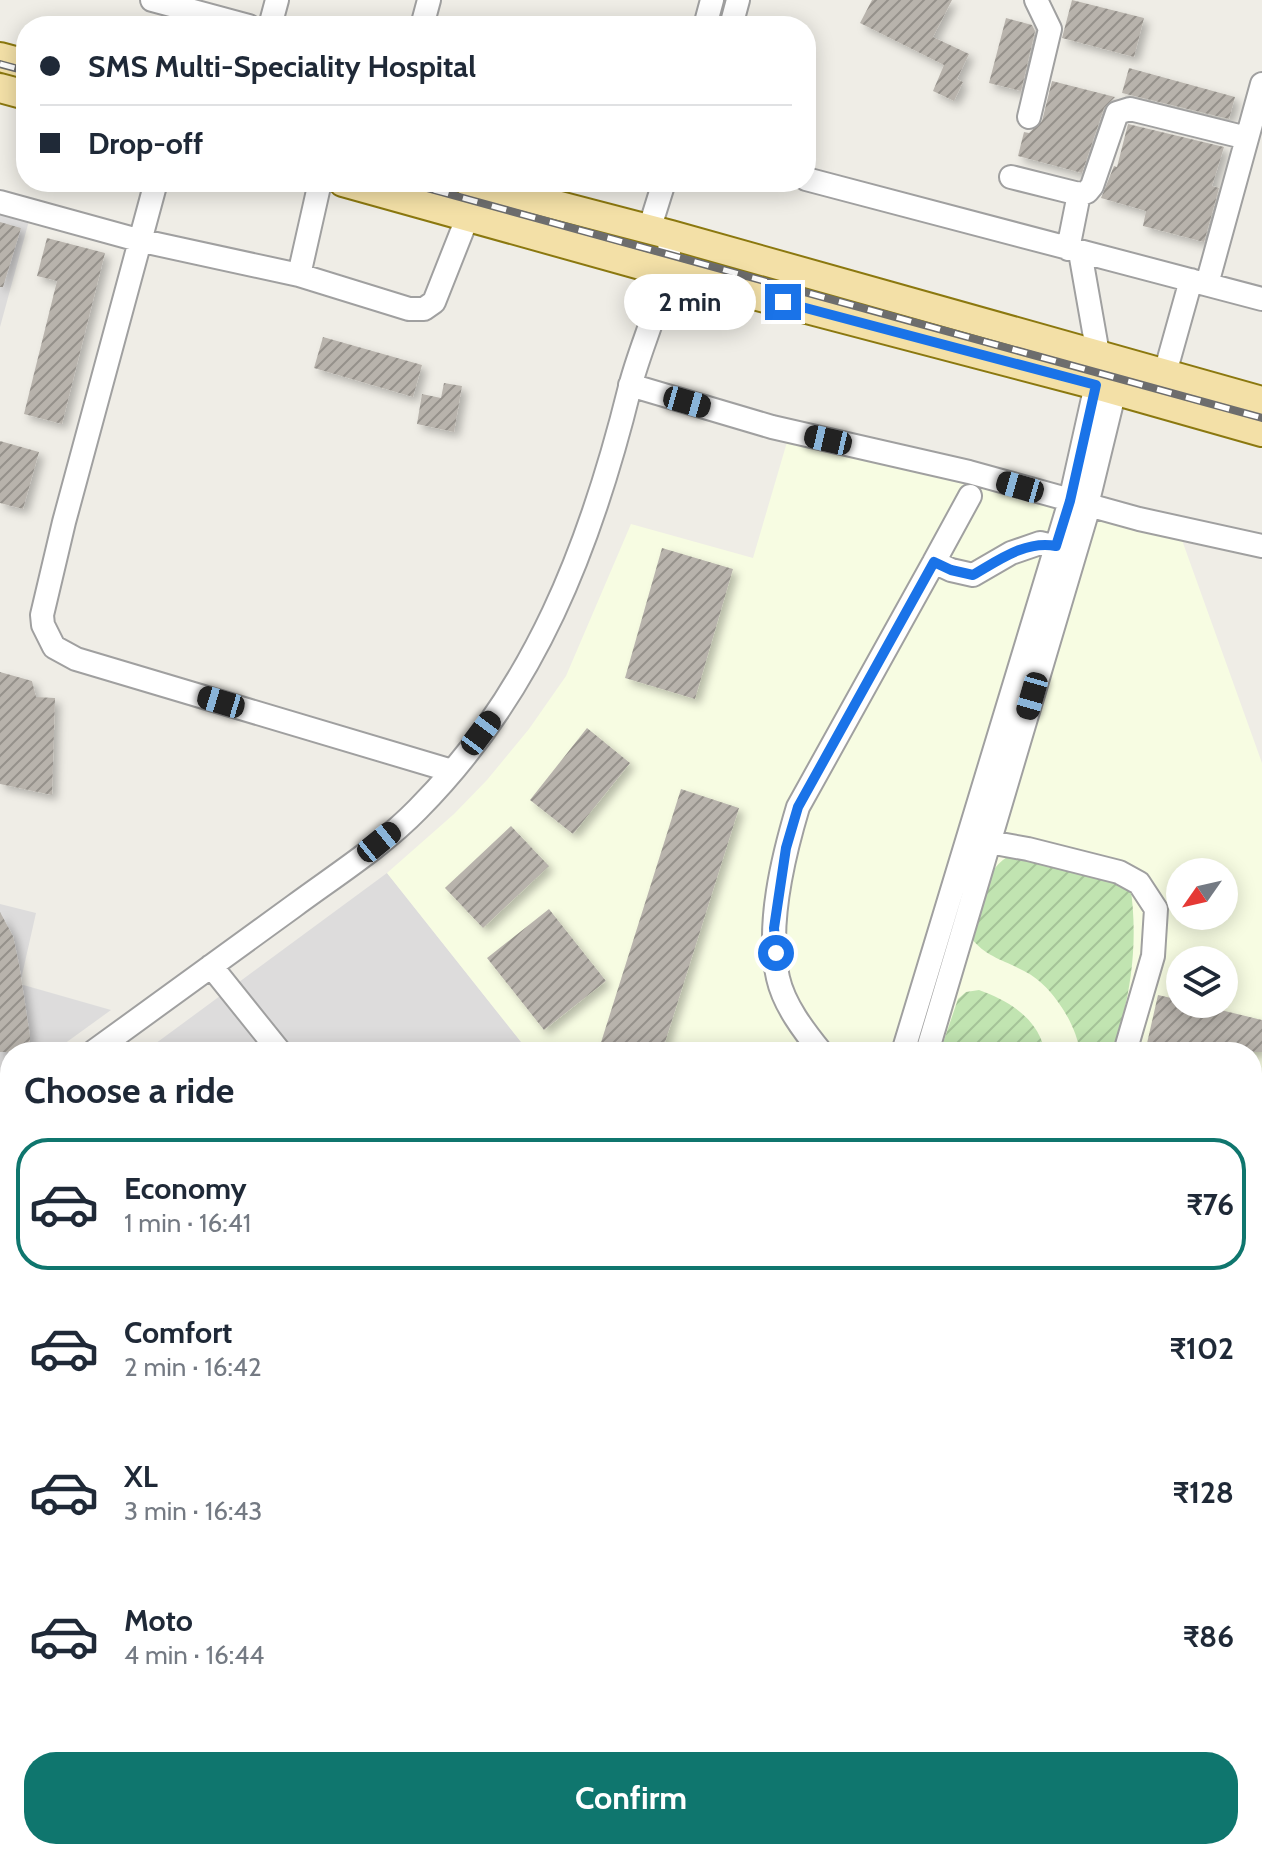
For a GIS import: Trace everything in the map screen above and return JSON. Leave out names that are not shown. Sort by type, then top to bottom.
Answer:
[{"type":"main road","points":[[380,192],[1262,432]]},
{"type":"main road","points":[[506,192],[1262,401]]},
{"type":"street","points":[[155,0],[213,16]]},
{"type":"street","points":[[1029,117],[1050,29],[1036,0]]},
{"type":"street","points":[[1165,373],[1199,282],[1262,84]]},
{"type":"street","points":[[1011,177],[1079,194],[1087,192],[1092,186],[1117,113],[1121,110],[1130,109],[1247,138]]},
{"type":"street","points":[[816,182],[1262,299]]},
{"type":"street","points":[[153,192],[42,615],[43,625],[54,647],[76,659],[452,771]]},
{"type":"street","points":[[299,275],[318,192]]},
{"type":"street","points":[[107,1042],[360,858],[417,810],[452,771],[504,702],[534,654],[556,610],[583,548],[609,468],[630,385],[666,272],[660,233],[663,192]]},
{"type":"street","points":[[1079,194],[1074,250],[1098,354]]},
{"type":"street","points":[[0,202],[138,240],[299,275],[409,309],[424,309],[434,302],[468,216]]},
{"type":"street","points":[[630,385],[772,427],[969,472],[1082,504],[1262,546]]},
{"type":"street","points":[[928,1042],[939,967],[1065,548],[1082,504],[1106,388]]},
{"type":"street","points":[[814,1042],[790,1008],[778,978],[774,928],[786,848],[798,807],[970,496]]},
{"type":"street","points":[[934,562],[973,575],[1011,553],[1040,543],[1065,548]]},
{"type":"street","points":[[907,1042],[989,842],[1065,548]]},
{"type":"street","points":[[989,842],[1119,872],[1139,883],[1156,909],[1153,956],[1128,1042]]},
{"type":"street","points":[[211,966],[272,1042]]},
{"type":"shaded area","points":[[0,208],[30,217],[0,327]]},
{"type":"shaded area","points":[[792,425],[1178,529],[1262,763],[1262,1042],[521,1042],[387,873],[454,814],[487,780],[529,729],[566,676],[631,524],[753,558]]},
{"type":"shaded area","points":[[387,873],[521,1042],[158,1042]]},
{"type":"shaded area","points":[[0,904],[36,913],[20,984],[111,1010],[67,1042],[0,1042]]},
{"type":"green space","points":[[1013,854],[1130,884],[1134,927],[1132,970],[1115,1042],[1078,1042],[1068,1017],[1044,985],[989,954],[971,938],[983,890],[994,869]]},
{"type":"green space","points":[[979,990],[1011,1005],[1029,1020],[1042,1042],[943,1042],[958,999],[966,992]]},
{"type":"building","points":[[872,0],[952,0],[933,37],[969,54],[957,79],[963,82],[954,101],[933,91],[944,65],[860,23]]},
{"type":"building","points":[[1072,0],[1144,18],[1134,57],[1062,38]]},
{"type":"building","points":[[1006,18],[1032,25],[1035,31],[1021,91],[989,83]]},
{"type":"building","points":[[1129,68],[1235,97],[1229,119],[1122,93]]},
{"type":"building","points":[[1052,81],[1115,97],[1104,108],[1082,173],[1018,156],[1024,132],[1029,133],[1042,121]]},
{"type":"building","points":[[1128,124],[1224,147],[1212,186],[1219,188],[1204,242],[1143,226],[1146,211],[1101,198],[1114,166],[1117,167]]},
{"type":"building","points":[[0,222],[21,228],[3,287],[0,287]]},
{"type":"building","points":[[47,238],[105,253],[62,424],[24,414],[57,281],[37,276]]},
{"type":"building","points":[[323,337],[422,365],[413,397],[314,368]]},
{"type":"building","points":[[444,383],[462,386],[454,432],[417,424],[422,394],[441,398]]},
{"type":"building","points":[[0,441],[39,452],[23,509],[0,503]]},
{"type":"building","points":[[662,548],[733,569],[695,699],[625,678]]},
{"type":"building","points":[[0,672],[32,681],[36,697],[55,698],[52,795],[0,784]]},
{"type":"building","points":[[587,728],[630,763],[573,834],[530,800]]},
{"type":"building","points":[[681,789],[739,808],[665,1042],[601,1042]]},
{"type":"building","points":[[511,826],[549,866],[483,928],[445,888]]},
{"type":"building","points":[[549,909],[606,981],[544,1030],[487,958]]},
{"type":"building","points":[[0,912],[13,936],[30,1036],[30,1042],[0,1042]]},
{"type":"building","points":[[1158,995],[1166,997],[1166,1018],[1238,1018],[1238,1014],[1262,1020],[1262,1042],[1147,1042]]},
{"type":"railway","points":[[0,64],[16,68]]},
{"type":"railway","points":[[441,192],[1262,418]]},
{"type":"route","points":[[776,953],[774,928],[786,848],[798,807],[903,617],[934,562],[973,575],[1011,553],[1040,543],[1056,546],[1070,501],[1096,385],[783,302]]}]
